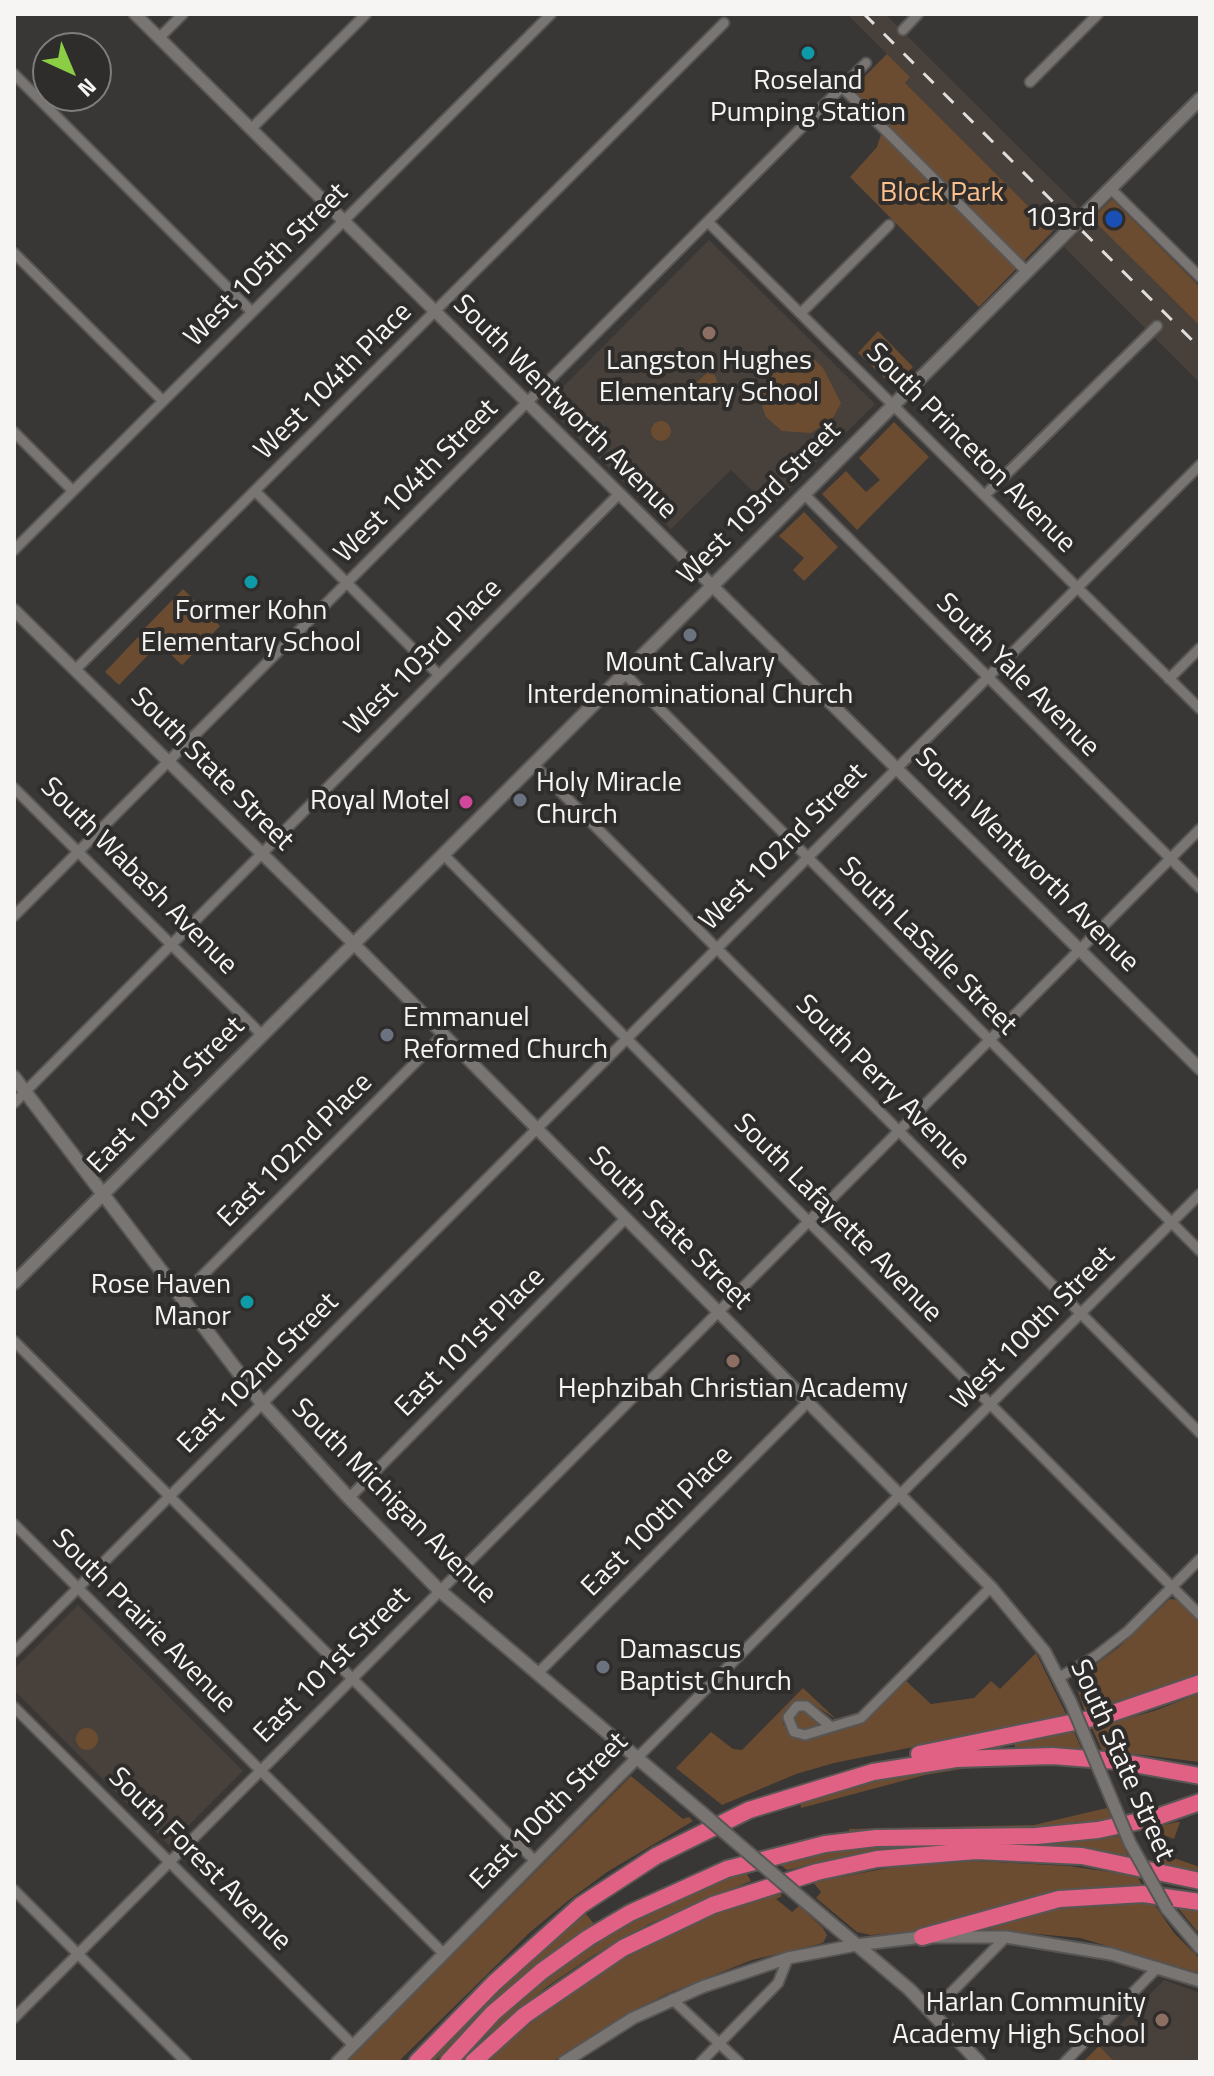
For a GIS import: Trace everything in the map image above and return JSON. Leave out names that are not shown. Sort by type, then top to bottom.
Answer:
[{"type":"highway","points":[[417,2062],[494,1983],[581,1905],[656,1856],[697,1834],[804,1791],[837,1772],[1104,1716],[1200,1683]]},
{"type":"highway","points":[[804,1791],[913,1765],[997,1756],[1117,1761],[1200,1776]]},
{"type":"highway","points":[[448,2062],[493,2013],[588,1938],[653,1902],[727,1869],[825,1844],[876,1838],[1036,1836],[1098,1830],[1154,1818],[1200,1802]]},
{"type":"highway","points":[[473,2062],[525,2015],[623,1948],[713,1905],[817,1872],[919,1854],[1005,1852],[1082,1856],[1200,1881]]},
{"type":"highway","points":[[922,1937],[1059,1899],[1143,1894],[1200,1902]]},
{"type":"main road","name":"West 103rd Street","points":[[353,943],[1200,99]]},
{"type":"main road","name":"East 103rd Street","points":[[14,1283],[353,943]]},
{"type":"main road","name":"South Michigan Avenue","points":[[14,1077],[261,1402],[439,1590],[856,1945],[932,2012],[979,2062]]},
{"type":"street","name":"South Wentworth Avenue","points":[[135,14],[1200,1069]]},
{"type":"street","points":[[159,38],[183,14]]},
{"type":"street","points":[[251,129],[366,14]]},
{"type":"street","name":"West 105th Street","points":[[14,550],[551,14]]},
{"type":"street","points":[[903,30],[918,14]]},
{"type":"street","points":[[1030,82],[1098,14]]},
{"type":"street","name":"West 104th Place","points":[[75,670],[724,23]]},
{"type":"street","name":"West 104th Street","points":[[14,916],[866,63]]},
{"type":"street","points":[[14,74],[252,312]]},
{"type":"street","points":[[842,87],[1027,272]]},
{"type":"street","points":[[1110,188],[1200,277]]},
{"type":"street","name":"South Princeton Avenue","points":[[708,222],[1200,709]]},
{"type":"street","points":[[801,313],[889,225]]},
{"type":"street","points":[[14,253],[163,401]]},
{"type":"street","points":[[985,495],[1157,326]]},
{"type":"street","points":[[14,432],[73,491]]},
{"type":"street","name":"West 102nd Street","points":[[535,1127],[1200,465]]},
{"type":"street","points":[[255,491],[439,675]]},
{"type":"street","name":"South Yale Avenue","points":[[804,494],[1200,888]]},
{"type":"street","name":"West 103rd Place","points":[[14,1103],[618,495]]},
{"type":"street","name":"South State Street","points":[[14,610],[353,943],[900,1494],[1015,1614],[1060,1677],[1130,1843],[1167,1909],[1200,1948]]},
{"type":"street","points":[[1169,679],[1200,648]]},
{"type":"street","name":"South LaSalle Street","points":[[624,673],[1200,1251]]},
{"type":"street","name":"South Perry Avenue","points":[[533,764],[1200,1433]]},
{"type":"street","name":"South Wabash Avenue","points":[[14,788],[262,1035]]},
{"type":"street","name":"East 101st Street","points":[[14,2018],[1200,829]]},
{"type":"street","name":"South Lafayette Avenue","points":[[443,854],[1200,1615]]},
{"type":"street","name":"East 102nd Place","points":[[180,1298],[443,1035]]},
{"type":"street","name":"East 102nd Street","points":[[14,1652],[535,1127]]},
{"type":"street","name":"West 100th Street","points":[[900,1494],[1200,1194]]},
{"type":"street","name":"East 101st Place","points":[[349,1498],[625,1219]]},
{"type":"street","points":[[14,1341],[535,1861]]},
{"type":"street","name":"East 100th Place","points":[[538,1673],[808,1402]]},
{"type":"street","name":"East 100th Street","points":[[337,2062],[900,1494]]},
{"type":"street","name":"South Prairie Avenue","points":[[14,1524],[444,1954]]},
{"type":"street","points":[[1060,1677],[1128,1631],[1200,1559]]},
{"type":"street","points":[[830,1726],[861,1718],[991,1587]]},
{"type":"street","name":"South Forest Avenue","points":[[14,1707],[353,2045]]},
{"type":"street","points":[[14,1890],[186,2062]]},
{"type":"street","points":[[564,2062],[633,2018],[672,1999],[764,1964],[856,1945],[922,1937],[1006,1937],[1081,1947],[1200,1981]]},
{"type":"street","points":[[932,2012],[1006,1937]]},
{"type":"street","points":[[701,2062],[778,1983],[788,1958]]},
{"type":"street","points":[[764,1964],[778,1983]]},
{"type":"street","points":[[1065,2062],[1158,1967]]},
{"type":"street","points":[[672,1999],[739,2062]]},
{"type":"shaded area","points":[[847,14],[885,14],[1078,206],[1053,231],[905,83],[910,77]]},
{"type":"shaded area","points":[[1092,219],[1200,326],[1200,383],[1064,247]]},
{"type":"shaded area","name":"Langston Hughes Elementary School","points":[[709,240],[875,404],[770,508],[731,470],[671,529],[545,405]]},
{"type":"shaded area","points":[[78,1605],[243,1771],[169,1845],[14,1690],[14,1669]]},
{"type":"shaded area","name":"Harlan Community Academy High School","points":[[1164,1980],[1200,1993],[1200,2062],[1115,2062],[1099,2046]]},
{"type":"green space","name":"Block Park","points":[[887,54],[910,77],[905,83],[1053,231],[979,307],[850,177],[877,147],[885,122],[852,89]]},
{"type":"green space","points":[[1112,199],[1200,287],[1200,326],[1092,219]]},
{"type":"green space","points":[[878,331],[913,367],[893,386],[858,353]]},
{"type":"green space","points":[[791,354],[810,355],[823,368],[841,403],[833,418],[811,433],[782,431],[766,417],[760,400],[774,370]]},
{"type":"green space","points":[[707,373],[715,375],[717,382],[708,397],[699,399],[693,392],[693,386]]},
{"type":"green space","points":[[661,421],[668,424],[671,431],[668,438],[661,441],[654,438],[651,431],[654,424]]},
{"type":"green space","points":[[894,422],[929,457],[857,530],[822,494],[846,471],[866,492],[880,480],[859,458]]},
{"type":"green space","points":[[804,512],[838,547],[804,581],[793,570],[804,558],[779,536]]},
{"type":"green space","points":[[183,589],[220,626],[182,665],[144,629]]},
{"type":"green space","points":[[138,637],[152,651],[119,685],[105,672]]},
{"type":"green space","points":[[1170,1599],[1177,1600],[1200,1623],[1200,1673],[1085,1712],[1077,1688],[1081,1675],[1118,1648]]},
{"type":"green space","points":[[1036,1653],[1067,1716],[834,1763],[796,1774],[722,1805],[676,1768],[711,1732],[733,1749],[742,1750],[803,1688],[837,1720],[807,1700],[793,1703],[786,1710],[783,1724],[792,1735],[808,1740],[860,1724],[905,1680],[931,1704],[974,1698],[991,1681],[1000,1689]]},
{"type":"green space","points":[[1200,1693],[1200,1762],[1102,1750],[1092,1728],[1154,1711]]},
{"type":"green space","points":[[806,1711],[820,1724],[805,1730],[796,1728],[795,1714]]},
{"type":"green space","points":[[87,1728],[98,1739],[87,1750],[76,1739]]},
{"type":"green space","points":[[1074,1732],[1082,1750],[1015,1747],[1014,1743]]},
{"type":"green space","points":[[986,1765],[925,1775],[801,1808],[800,1802],[888,1778]]},
{"type":"green space","points":[[631,1776],[683,1819],[689,1817],[693,1821],[607,1872],[569,1900],[529,1933],[398,2062],[346,2062]]},
{"type":"green space","points":[[1107,1808],[1112,1820],[1048,1827],[920,1828],[849,1834],[849,1829],[1034,1825]]},
{"type":"green space","points":[[1180,1822],[1174,1839],[1147,1829]]},
{"type":"green space","points":[[1119,1836],[1128,1856],[1032,1844],[1092,1840]]},
{"type":"green space","points":[[1154,1844],[1170,1850],[1168,1856],[1200,1867],[1200,1873],[1163,1864]]},
{"type":"green space","points":[[924,1845],[856,1854],[787,1870],[777,1862],[862,1846]]},
{"type":"green space","points":[[976,1861],[1069,1866],[1137,1876],[1145,1890],[918,1931],[871,1935],[857,1932],[816,1898],[821,1892],[813,1882],[894,1867]]},
{"type":"green space","points":[[745,1871],[751,1881],[649,1924],[594,1955],[548,1986],[462,2056],[523,1996],[584,1949],[684,1894]]},
{"type":"green space","points":[[777,1891],[782,1896],[776,1899],[792,1912],[799,1906],[823,1928],[827,1935],[823,1943],[752,1960],[669,1993],[630,2012],[552,2062],[485,2062],[556,2002],[630,1955],[699,1920]]},
{"type":"green space","points":[[1152,1901],[1174,1933],[1200,1959],[1200,1973],[1080,1938],[975,1928],[1065,1905]]},
{"type":"green space","points":[[1174,1903],[1200,1906],[1200,1934],[1196,1930]]},
{"type":"green space","points":[[586,1914],[594,1924],[521,1977],[434,2062],[429,2062],[535,1956]]},
{"type":"green space","points":[[1099,2046],[1115,2062],[1083,2062]]},
{"type":"railway","points":[[864,14],[1200,348]]},
{"type":"place","name":"Roseland Pumping Station","points":[[808,53]]},
{"type":"place","name":"103rd","points":[[1114,219]]},
{"type":"place","name":"Langston Hughes Elementary School","points":[[709,333]]},
{"type":"place","name":"Former Kohn Elementary School","points":[[251,582]]},
{"type":"place","name":"Mount Calvary Interdenominational Church","points":[[690,635]]},
{"type":"place","name":"Holy Miracle Church","points":[[520,800]]},
{"type":"place","name":"Royal Motel","points":[[466,802]]},
{"type":"place","name":"Emmanuel Reformed Church","points":[[387,1035]]},
{"type":"place","name":"Rose Haven Manor","points":[[247,1302]]},
{"type":"place","name":"Hephzibah Christian Academy","points":[[733,1361]]},
{"type":"place","name":"Damascus Baptist Church","points":[[603,1667]]},
{"type":"place","name":"Harlan Community Academy High School","points":[[1162,2020]]}]
